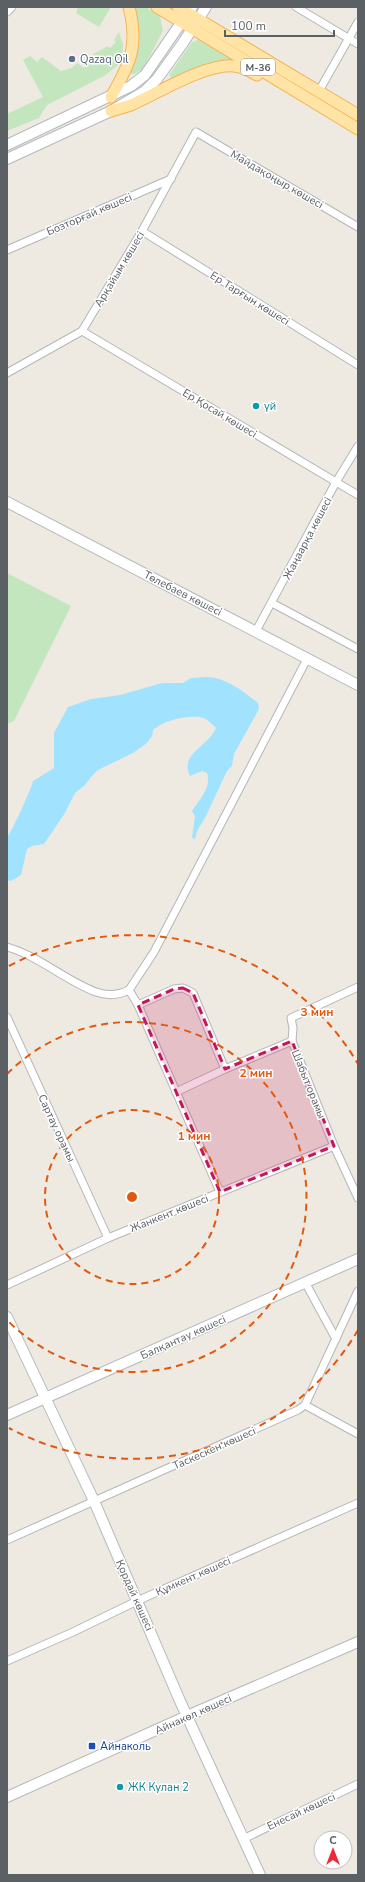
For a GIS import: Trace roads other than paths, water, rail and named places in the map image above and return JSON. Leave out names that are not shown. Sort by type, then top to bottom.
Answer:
[{"type":"main road","points":[[111,97],[131,57],[133,37],[129,7]]},
{"type":"main road","name":"M-36","points":[[157,7],[188,14]]},
{"type":"main road","name":"M-36","points":[[178,7],[188,14],[196,24],[316,96],[358,115]]},
{"type":"main road","points":[[111,111],[130,105],[220,66],[234,66],[246,69],[281,88],[316,96]]},
{"type":"main road","name":"M-36","points":[[316,96],[358,129]]},
{"type":"street","points":[[7,12],[12,7]]},
{"type":"street","points":[[7,159],[111,111],[145,91],[157,79],[196,24],[206,7]]},
{"type":"street","points":[[296,7],[358,44]]},
{"type":"street","points":[[7,145],[111,97],[131,86],[145,75],[188,14]]},
{"type":"street","points":[[316,96],[358,22]]},
{"type":"street","name":"Арқайым көшесі","points":[[7,373],[82,331],[142,231],[196,132]]},
{"type":"street","name":"Майдақоңыр көшесі","points":[[196,132],[358,227]]},
{"type":"street","name":"Бозторғай көшесі","points":[[7,250],[171,179]]},
{"type":"street","name":"Ер Тарғын көшесі","points":[[142,231],[358,365]]},
{"type":"street","name":"Ер Қосай көшесі","points":[[82,331],[358,495]]},
{"type":"street","name":"Жаңаарқа көшесі","points":[[256,631],[336,482],[358,446]]},
{"type":"street","name":"Төлебаев көшесі","points":[[7,502],[358,685]]},
{"type":"street","points":[[272,603],[358,649]]},
{"type":"street","points":[[7,947],[38,961],[96,992],[110,995],[123,993],[129,990],[154,952],[307,659]]},
{"type":"street","points":[[292,1041],[293,1028],[291,1018],[358,987]]},
{"type":"street","points":[[138,1005],[174,989],[184,988],[193,992],[225,1069]]},
{"type":"street","points":[[129,990],[138,1005],[220,1192]]},
{"type":"street","name":"Сартау орамы","points":[[7,1017],[108,1238]]},
{"type":"street","name":"Шабыт орамы","points":[[176,1092],[225,1069],[292,1041],[334,1146],[358,1198]]},
{"type":"street","name":"Жанкент көшесі","points":[[7,1285],[108,1238],[334,1146]]},
{"type":"street","name":"Балқантау көшесі","points":[[7,1416],[358,1259]]},
{"type":"street","points":[[305,1282],[336,1339]]},
{"type":"street","points":[[358,1291],[305,1405],[358,1434]]},
{"type":"street","name":"Қордай көшесі","points":[[7,1317],[94,1501],[187,1716],[260,1875]]},
{"type":"street","name":"Таскескен көшесі","points":[[7,1540],[298,1410],[305,1405]]},
{"type":"street","name":"Құмкент көшесі","points":[[7,1661],[73,1632],[137,1601],[358,1503]]},
{"type":"street","name":"Айнакөл көшесі","points":[[7,1797],[187,1716],[358,1642]]},
{"type":"street","name":"Енесай көшесі","points":[[243,1839],[358,1784]]},
{"type":"water","points":[[206,677],[220,679],[234,686],[258,703],[259,709],[234,754],[232,766],[227,771],[206,816],[197,831],[195,839],[192,838],[195,816],[192,811],[204,793],[208,783],[208,778],[207,773],[202,771],[190,776],[188,762],[191,756],[212,735],[216,728],[204,718],[185,717],[158,726],[153,730],[152,736],[147,743],[133,753],[98,770],[85,785],[75,793],[65,813],[44,844],[32,846],[27,849],[21,875],[11,881],[7,880],[7,837],[13,828],[33,781],[54,768],[54,733],[68,707],[91,699],[120,695],[162,683],[183,683],[191,678]]},
{"type":"place","name":"Qazaq Oil","points":[[72,59]]},
{"type":"place","name":"үй","points":[[256,406]]},
{"type":"place","name":"Айнаколь","points":[[92,1746]]},
{"type":"place","name":"ЖК Кулан 2","points":[[120,1787]]}]
